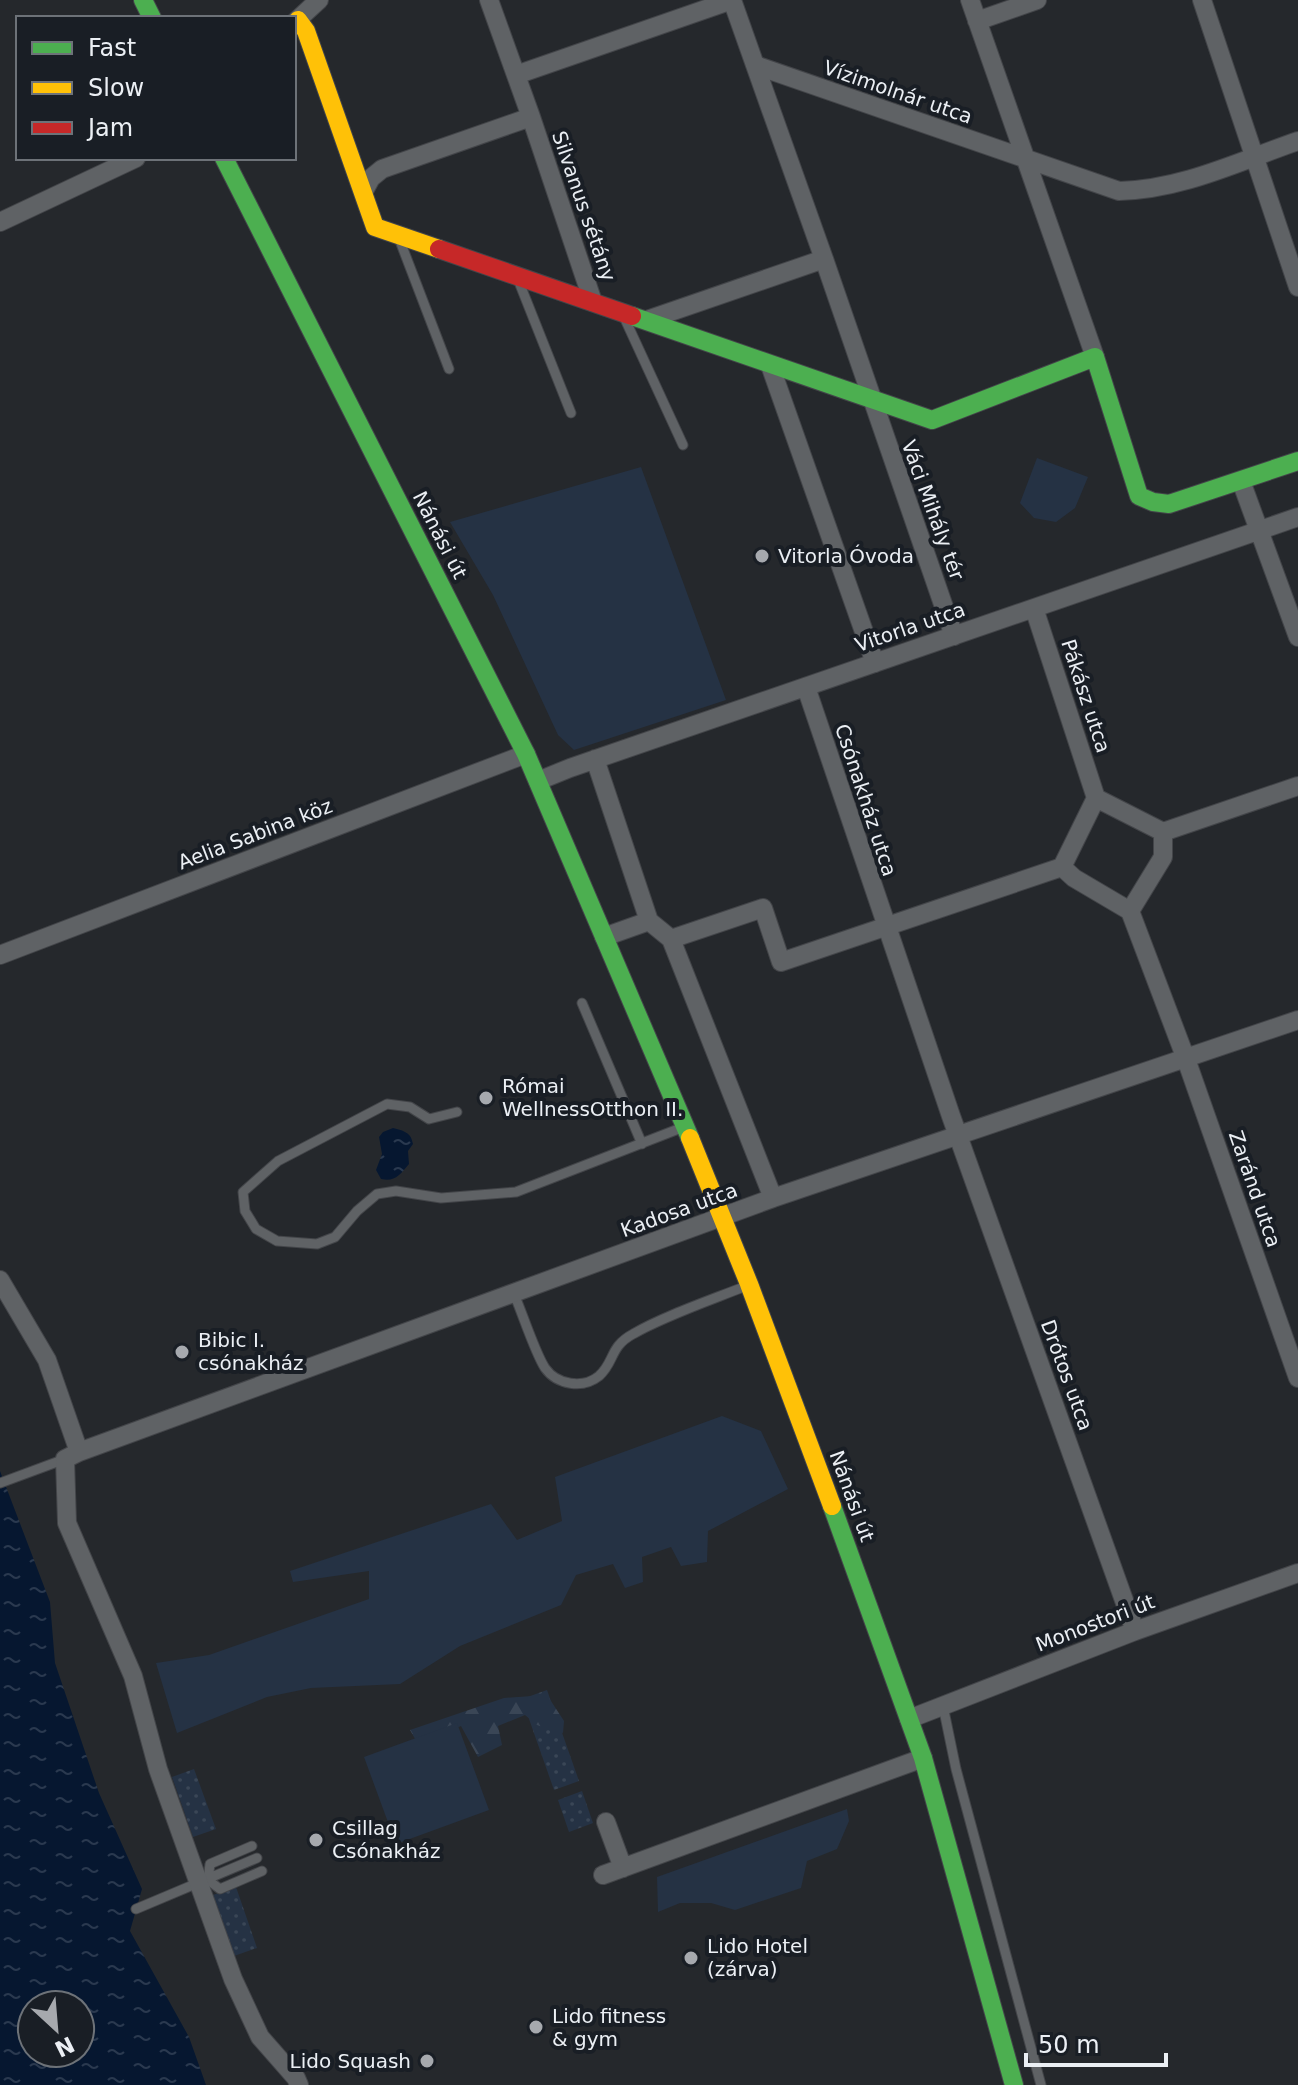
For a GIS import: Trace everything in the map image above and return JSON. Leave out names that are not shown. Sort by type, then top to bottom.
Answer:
[{"type":"street","points":[[296,22],[319,0]]},
{"type":"street","points":[[489,0],[531,117]]},
{"type":"street","points":[[516,75],[732,0],[824,259],[870,400]]},
{"type":"street","points":[[970,0],[1095,357],[1139,496],[1169,504],[1298,461]]},
{"type":"street","points":[[977,21],[1037,0]]},
{"type":"street","points":[[1202,0],[1298,287]]},
{"type":"street","name":"Silvanus sétány","points":[[296,22],[306,31],[357,178],[365,189],[375,227],[932,420],[1095,357]]},
{"type":"street","name":"Vízimolnár utca","points":[[755,65],[1119,191],[1146,191],[1187,180],[1298,141]]},
{"type":"street","name":"Silvanus sétány","points":[[365,189],[371,178],[382,169],[531,117],[593,302]]},
{"type":"street","points":[[0,222],[132,160]]},
{"type":"street","name":"Nánási út","points":[[225,160],[526,754],[685,1126],[749,1284],[923,1758],[1014,2085]]},
{"type":"street","points":[[647,320],[824,259]]},
{"type":"street","points":[[770,365],[875,663]]},
{"type":"street","name":"Váci Mihály tér","points":[[870,400],[954,636]]},
{"type":"street","points":[[1241,481],[1298,637]]},
{"type":"street","name":"Vitorla utca","points":[[538,781],[1298,517]]},
{"type":"street","name":"Pákász utca","points":[[1034,608],[1096,798]]},
{"type":"street","name":"Csónakház utca","points":[[806,687],[958,1135]]},
{"type":"street","name":"Aelia Sabina köz","points":[[0,955],[526,754]]},
{"type":"street","points":[[595,759],[649,921],[671,939],[773,1198]]},
{"type":"street","points":[[671,939],[763,908],[781,962],[1062,867],[1096,798],[1163,832],[1298,786]]},
{"type":"street","points":[[1130,911],[1163,857],[1163,832]]},
{"type":"street","points":[[1062,867],[1074,878],[1130,911],[1186,1059]]},
{"type":"street","points":[[604,937],[649,921]]},
{"type":"street","name":"Kadosa utca","points":[[72,1456],[773,1198],[1298,1020]]},
{"type":"street","name":"Zaránd utca","points":[[1186,1059],[1298,1378]]},
{"type":"street","name":"Drótos utca","points":[[958,1135],[1135,1631]]},
{"type":"street","points":[[0,1280],[47,1360],[72,1456],[67,1523],[133,1676],[158,1769],[203,1880],[233,1979],[260,2037],[299,2085]]},
{"type":"street","name":"Monostori út","points":[[909,1719],[1135,1631],[1298,1573]]},
{"type":"street","points":[[603,1875],[923,1758]]},
{"type":"street","points":[[606,1822],[623,1868]]},
{"type":"lane","points":[[398,234],[449,369]]},
{"type":"lane","points":[[516,275],[571,413]]},
{"type":"lane","points":[[621,311],[683,445]]},
{"type":"lane","points":[[582,1003],[642,1144]]},
{"type":"lane","points":[[457,1112],[429,1119],[410,1107],[387,1104],[278,1161],[243,1192],[245,1211],[256,1229],[277,1241],[317,1244],[335,1237],[357,1211],[377,1194],[396,1191],[441,1198],[516,1192],[685,1126]]},
{"type":"lane","points":[[514,1294],[545,1368],[560,1382],[579,1384],[597,1378],[607,1367],[613,1350],[631,1334],[749,1284]]},
{"type":"lane","points":[[0,1483],[72,1456]]},
{"type":"lane","points":[[943,1706],[960,1783],[1041,2085]]},
{"type":"lane","points":[[203,1880],[210,1864],[252,1846]]},
{"type":"lane","points":[[137,1906],[252,1859]]},
{"type":"lane","points":[[203,1880],[220,1889],[262,1871]]},
{"type":"green space","points":[[1037,458],[1088,477],[1075,508],[1056,522],[1034,518],[1020,503]]},
{"type":"green space","points":[[641,467],[726,700],[574,750],[558,735],[493,595],[450,522]]},
{"type":"green space","points":[[722,1416],[761,1431],[788,1489],[708,1531],[707,1562],[681,1566],[671,1547],[642,1557],[643,1582],[625,1588],[613,1564],[576,1575],[561,1605],[460,1646],[400,1684],[311,1688],[267,1697],[177,1733],[156,1663],[209,1655],[369,1599],[369,1571],[293,1582],[290,1571],[491,1504],[517,1540],[562,1521],[555,1477]]},
{"type":"green space","points":[[547,1690],[579,1781],[554,1790],[522,1699]]},
{"type":"green space","points":[[547,1695],[564,1721],[563,1733],[537,1725],[525,1715],[498,1726],[502,1745],[478,1757],[461,1726],[418,1744],[410,1730],[504,1698]]},
{"type":"green space","points":[[457,1723],[489,1810],[396,1844],[364,1757]]},
{"type":"green space","points":[[194,1769],[216,1829],[193,1837],[172,1777]]},
{"type":"green space","points":[[582,1791],[593,1823],[569,1832],[558,1800]]},
{"type":"green space","points":[[847,1809],[849,1821],[837,1849],[807,1861],[801,1888],[735,1910],[711,1903],[680,1903],[658,1912],[657,1877]]},
{"type":"green space","points":[[236,1887],[257,1948],[234,1956],[213,1895]]},
{"type":"water","points":[[393,1128],[411,1137],[413,1144],[408,1151],[409,1164],[397,1177],[381,1179],[376,1170],[382,1154],[379,1137]]},
{"type":"water","points":[[0,1471],[50,1602],[55,1663],[99,1793],[142,1889],[130,1931],[189,2037],[206,2085],[0,2085]]},
{"type":"traffic: fast","points":[[143,0],[151,16]]},
{"type":"traffic: fast","points":[[225,160],[526,754],[690,1138]]},
{"type":"traffic: fast","points":[[632,316],[932,420],[1095,357],[1139,496],[1153,502],[1169,504],[1298,461]]},
{"type":"traffic: fast","points":[[832,1506],[923,1758],[1014,2085]]},
{"type":"traffic: slow","points":[[298,20],[306,31],[375,227],[439,249]]},
{"type":"traffic: slow","points":[[690,1138],[749,1284],[832,1506]]},
{"type":"traffic: jam","points":[[439,249],[632,316]]},
{"type":"place","name":"Vitorla Óvoda","points":[[762,556]]},
{"type":"place","name":"Római WellnessOtthon II.","points":[[486,1098]]},
{"type":"place","name":"Bibic I. csónakház","points":[[182,1352]]},
{"type":"place","name":"Csillag Csónakház","points":[[316,1840]]},
{"type":"place","name":"Lido Hotel (zárva)","points":[[691,1958]]},
{"type":"place","name":"Lido fitness & gym","points":[[536,2027]]},
{"type":"place","name":"Lido Squash","points":[[427,2061]]}]
